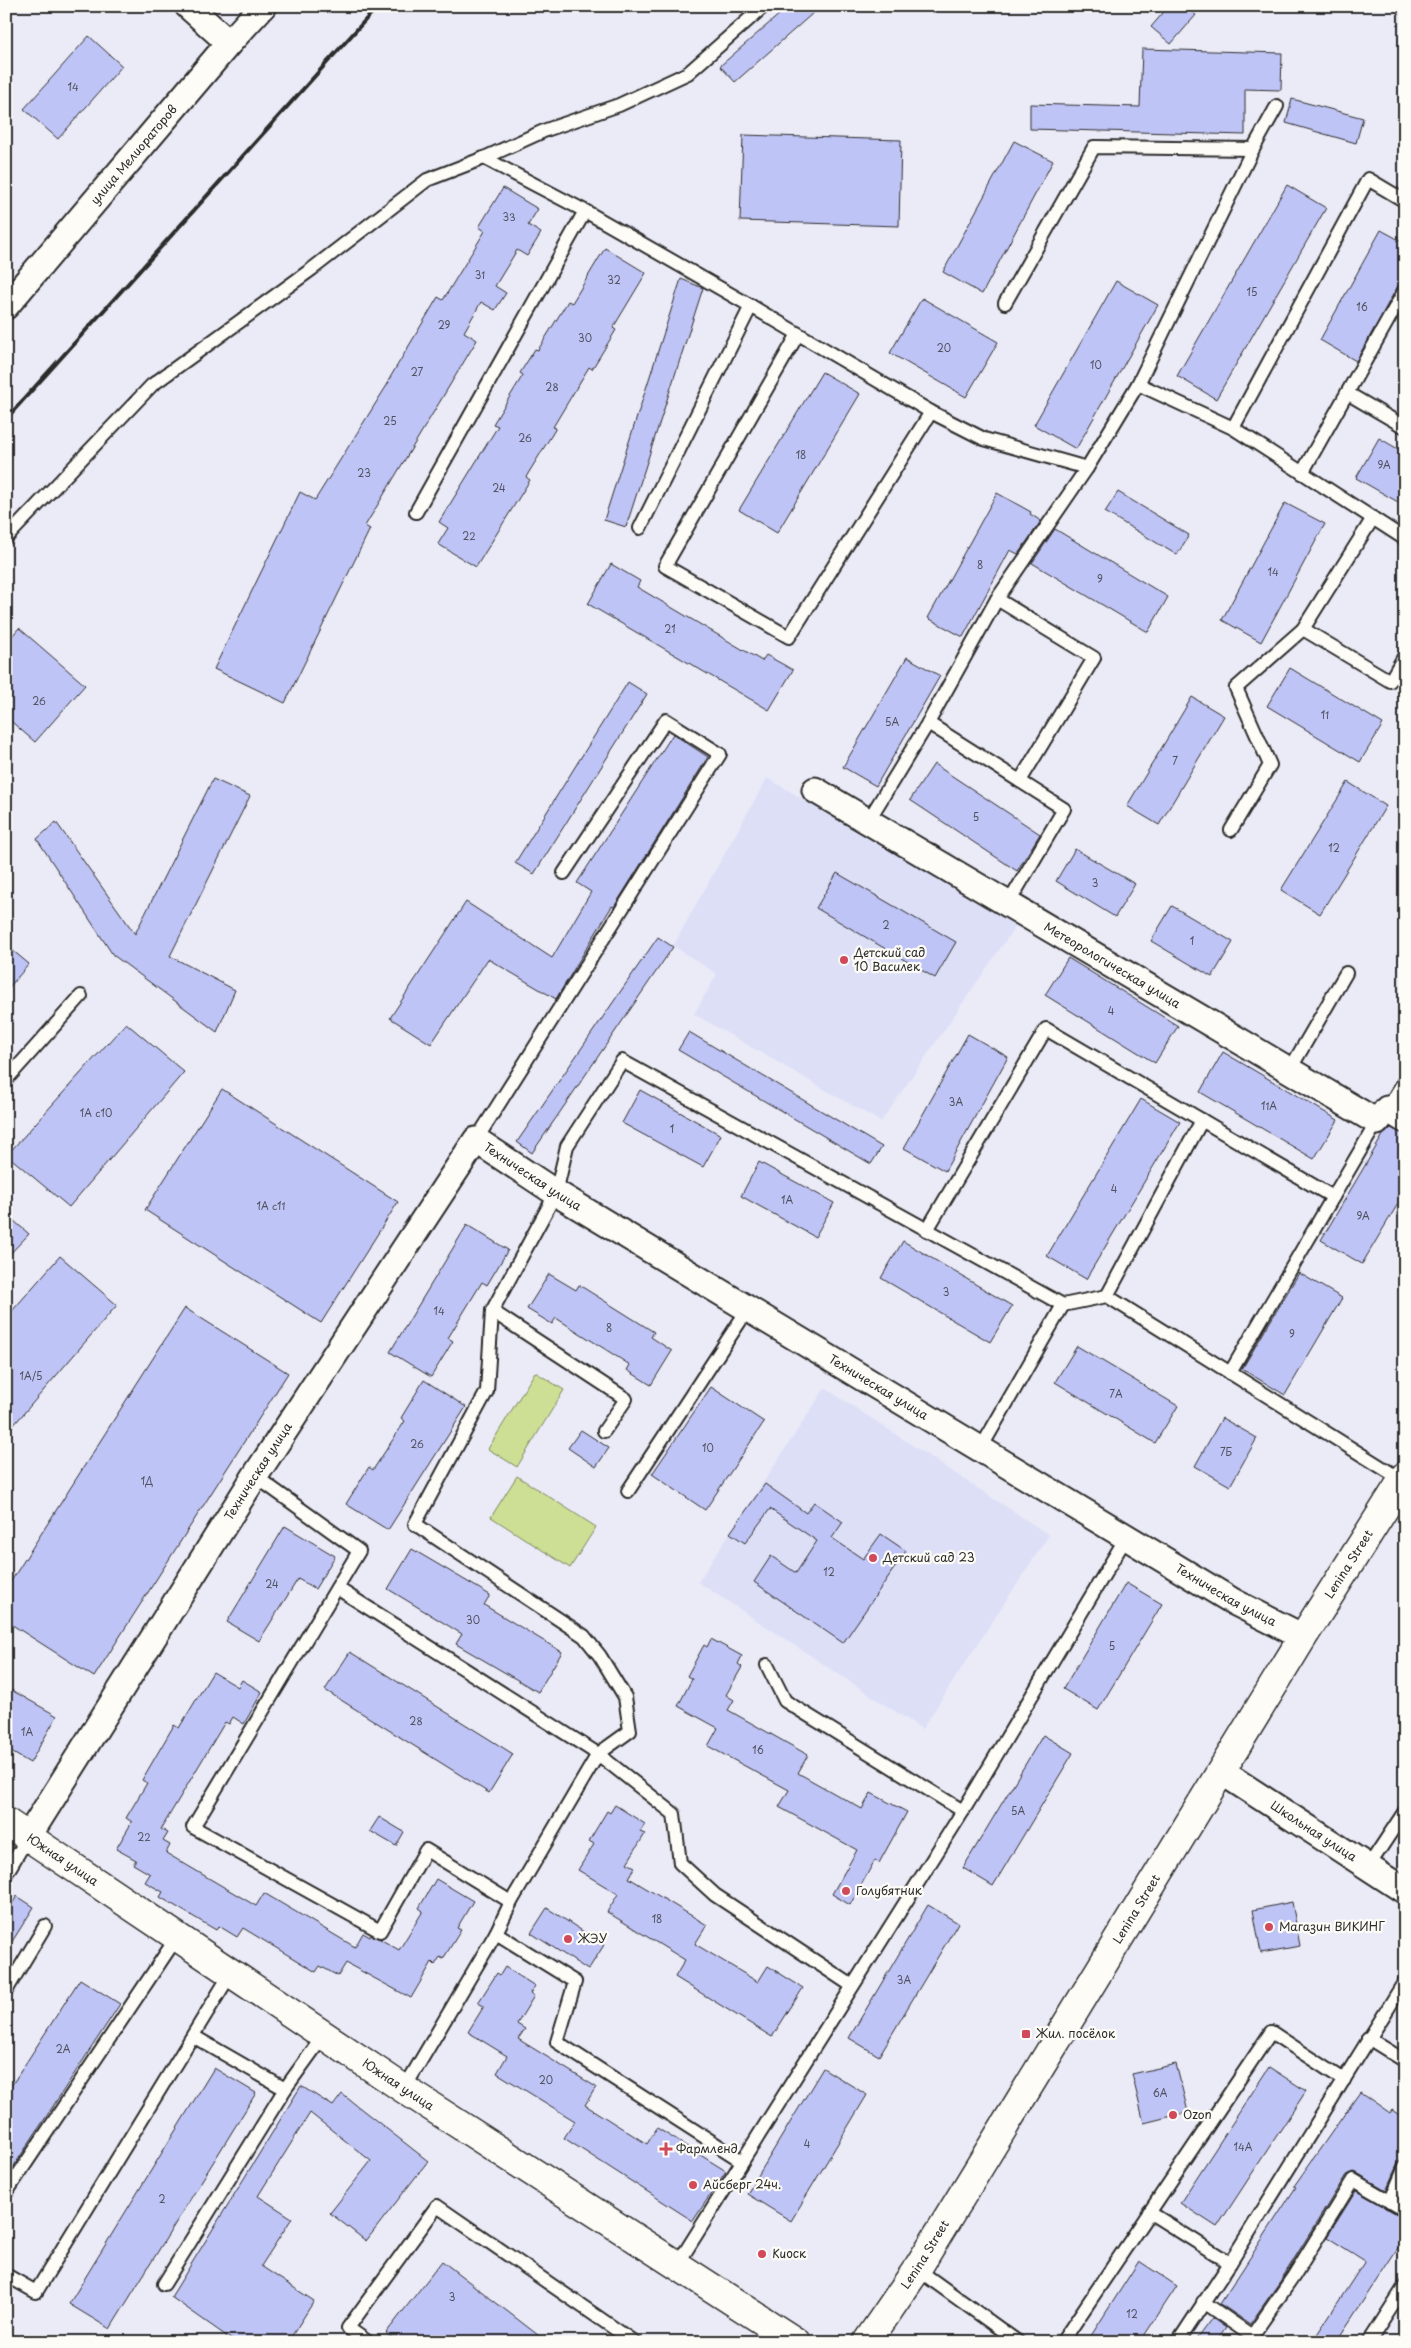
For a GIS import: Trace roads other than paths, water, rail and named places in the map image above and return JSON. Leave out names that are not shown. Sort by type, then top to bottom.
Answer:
[{"type":"main road","name":"Lenina Street","points":[[867,2342],[917,2269],[1303,1637],[1403,1478]]},
{"type":"main road","name":"Южная улица","points":[[17,1829],[404,2089],[796,2342]]},
{"type":"street","points":[[188,6],[229,43]]},
{"type":"street","name":"улица Мелиораторов","points":[[6,306],[229,43],[263,6]]},
{"type":"street","name":"Метеорологическая улица","points":[[815,790],[1289,1070],[1390,1117]]},
{"type":"street","name":"Техническая улица","points":[[17,1829],[255,1476],[476,1140],[556,1193],[748,1310],[981,1448],[1234,1602],[1303,1637]]},
{"type":"street","name":"Школьная улица","points":[[1222,1772],[1405,1891]]},
{"type":"lane","points":[[6,538],[152,385],[312,269],[427,180],[484,158],[546,130],[619,105],[688,73],[764,6]]},
{"type":"lane","points":[[868,822],[928,723],[997,599],[1086,468],[1138,384],[1253,149],[1277,106]]},
{"type":"lane","points":[[1005,303],[1094,147],[1253,149]]},
{"type":"lane","points":[[484,158],[585,211],[931,412],[984,439],[1086,468]]},
{"type":"lane","points":[[1233,428],[1368,179],[1405,201]]},
{"type":"lane","points":[[416,512],[585,211]]},
{"type":"lane","points":[[1302,473],[1405,290]]},
{"type":"lane","points":[[640,528],[751,306]]},
{"type":"lane","points":[[798,334],[665,566],[789,636],[931,412]]},
{"type":"lane","points":[[1138,384],[1233,428],[1405,539]]},
{"type":"lane","points":[[1347,393],[1405,427]]},
{"type":"lane","points":[[1232,830],[1270,765],[1236,688],[1302,629],[1373,518]]},
{"type":"lane","points":[[997,599],[1094,658],[1020,781]]},
{"type":"lane","points":[[1302,629],[1390,681],[1405,656]]},
{"type":"lane","points":[[476,1140],[720,754],[666,720],[564,873]]},
{"type":"lane","points":[[928,723],[1064,809],[1008,904]]},
{"type":"lane","points":[[1289,1070],[1346,973]]},
{"type":"lane","points":[[6,1080],[81,996]]},
{"type":"lane","points":[[927,1230],[1046,1029],[1333,1197]]},
{"type":"lane","points":[[404,2089],[598,1754],[630,1731],[625,1696],[600,1656],[584,1636],[415,1524],[487,1390],[492,1312],[556,1193],[567,1146],[622,1061],[1063,1305],[1107,1296],[1403,1478]]},
{"type":"lane","points":[[1230,1373],[1333,1197],[1390,1117],[1405,1080]]},
{"type":"lane","points":[[1107,1296],[1202,1120]]},
{"type":"lane","points":[[981,1448],[1063,1305]]},
{"type":"lane","points":[[628,1492],[748,1310]]},
{"type":"lane","points":[[492,1312],[626,1399],[604,1430]]},
{"type":"lane","points":[[255,1476],[359,1551],[193,1827],[380,1931],[426,1850],[511,1902]]},
{"type":"lane","points":[[677,2265],[851,1985],[963,1810],[1127,1536]]},
{"type":"lane","points":[[337,1588],[598,1754],[674,1814],[680,1863],[715,1895],[851,1985]]},
{"type":"lane","points":[[767,1665],[785,1701],[963,1810]]},
{"type":"lane","points":[[1368,1867],[1405,1811]]},
{"type":"lane","points":[[6,1874],[17,1829]]},
{"type":"lane","points":[[6,1991],[46,1926]]},
{"type":"lane","points":[[496,1933],[575,1982],[557,2042],[742,2161]]},
{"type":"lane","points":[[6,2193],[177,1937]]},
{"type":"lane","points":[[6,2275],[36,2292],[232,1973]]},
{"type":"lane","points":[[1178,2342],[1230,2263],[1405,1980]]},
{"type":"lane","points":[[1062,2342],[1271,2032],[1344,2080]]},
{"type":"lane","points":[[164,2284],[285,2088],[324,2035]]},
{"type":"lane","points":[[193,2036],[285,2088]]},
{"type":"lane","points":[[1368,2038],[1405,2060]]},
{"type":"lane","points":[[1390,2202],[1405,2167]]},
{"type":"lane","points":[[1204,2302],[1254,2339],[1353,2180],[1405,2210]]},
{"type":"lane","points":[[368,2342],[348,2328],[437,2206],[634,2342]]},
{"type":"lane","points":[[1149,2212],[1230,2263]]},
{"type":"lane","points":[[917,2269],[1018,2342]]},
{"type":"lane","points":[[1369,2342],[1405,2286]]},
{"type":"railway","points":[[6,419],[378,6]]},
{"type":"place","name":"Детский сад 10 Василек","points":[[844,960]]},
{"type":"place","name":"Детский сад 23","points":[[873,1558]]},
{"type":"place","name":"Голубятник","points":[[846,1891]]},
{"type":"place","name":"Магазин ВИКИНГ","points":[[1269,1927]]},
{"type":"place","name":"ЖЭУ","points":[[568,1939]]},
{"type":"place","name":"Жил. посёлок","points":[[1026,2034]]},
{"type":"place","name":"Ozon","points":[[1173,2115]]},
{"type":"place","name":"Фармленд","points":[[666,2149]]},
{"type":"place","name":"Айсберг 24ч.","points":[[693,2185]]},
{"type":"place","name":"Киоск","points":[[762,2254]]}]
